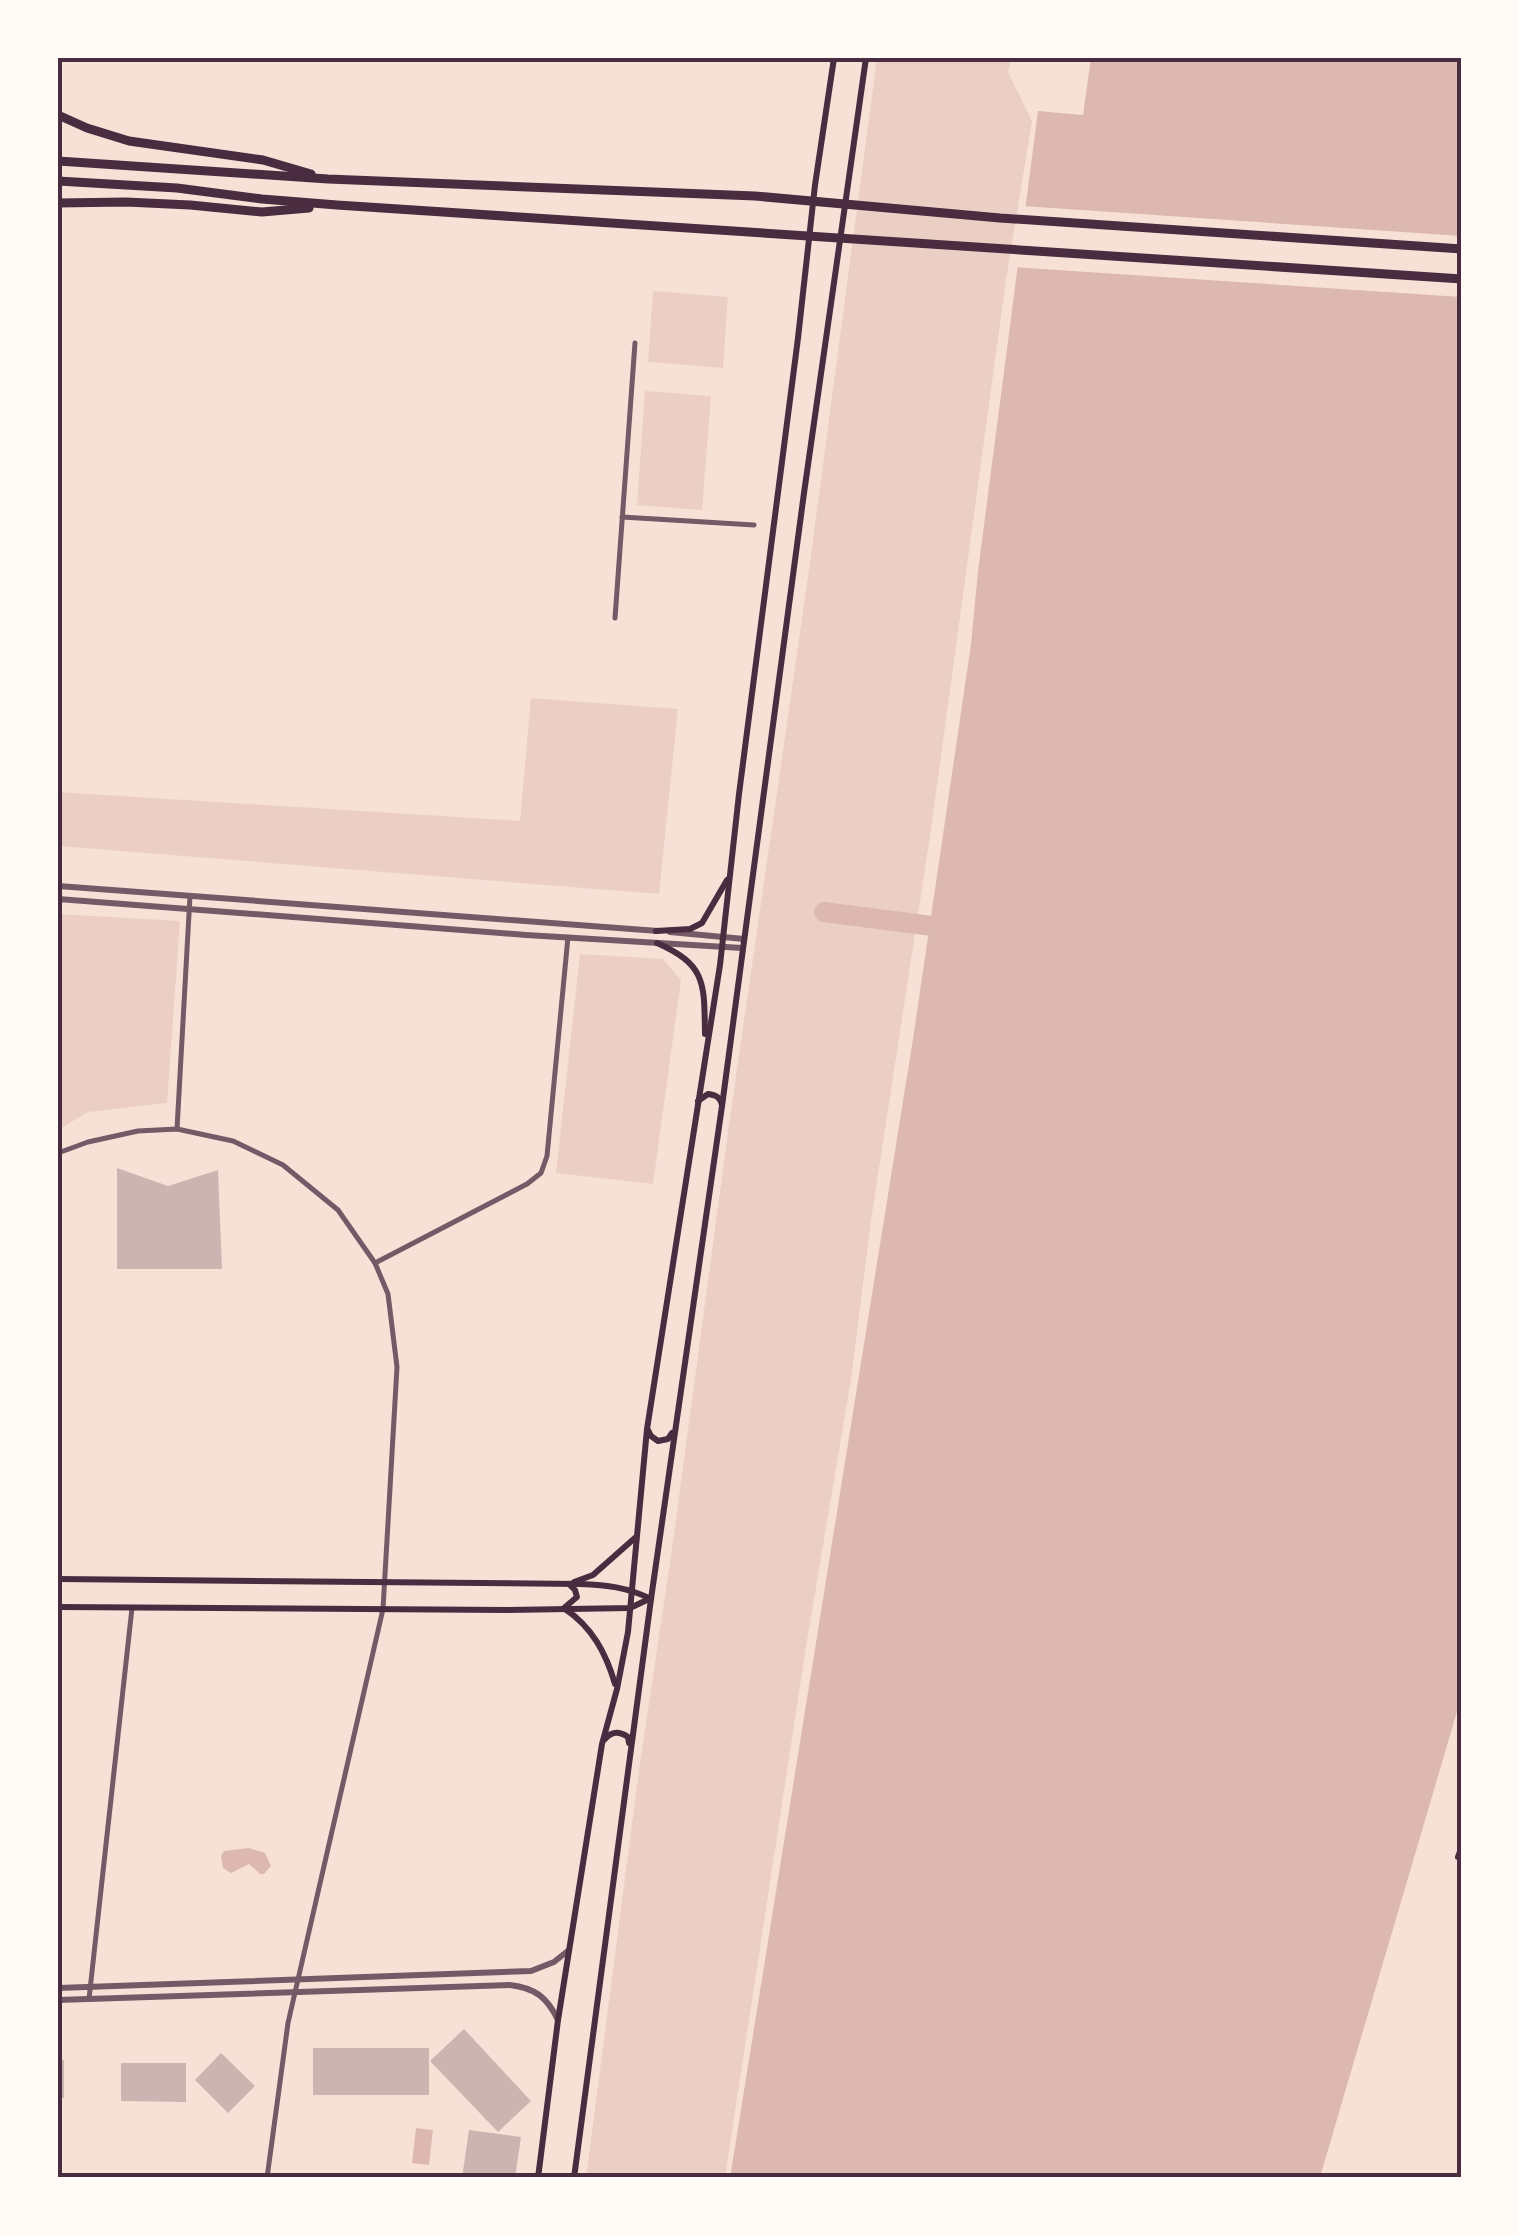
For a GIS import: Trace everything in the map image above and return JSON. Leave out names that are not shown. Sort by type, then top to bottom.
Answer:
[{"type":"highway","points":[[58,115],[129,141],[263,160],[328,179]]},
{"type":"highway","points":[[58,160],[328,179],[755,196],[1000,218],[1462,249]]},
{"type":"highway","points":[[58,181],[177,188],[262,200],[1462,278]]},
{"type":"highway","points":[[58,204],[190,205],[262,212],[338,205]]},
{"type":"main road","points":[[538,2178],[558,2020],[602,1744],[628,1632],[648,1429],[722,946],[834,58]]},
{"type":"main road","points":[[574,2178],[650,1599],[866,58]]},
{"type":"main road","points":[[656,931],[690,929],[702,923],[730,875]]},
{"type":"main road","points":[[657,943],[685,958],[702,982],[706,1047]]},
{"type":"main road","points":[[698,1102],[708,1094],[716,1095],[722,1106]]},
{"type":"main road","points":[[648,1429],[658,1441],[668,1439],[675,1428]]},
{"type":"main road","points":[[568,1584],[593,1575],[638,1536]]},
{"type":"main road","points":[[58,1580],[568,1584],[613,1586],[650,1599]]},
{"type":"main road","points":[[564,1608],[576,1597],[568,1584]]},
{"type":"main road","points":[[58,1606],[630,1608],[650,1599]]},
{"type":"main road","points":[[564,1608],[590,1630],[609,1664],[616,1689]]},
{"type":"main road","points":[[602,1744],[607,1737],[621,1732],[628,1737],[630,1749]]},
{"type":"main road","points":[[1458,1857],[1462,1846]]},
{"type":"street","points":[[615,618],[635,343]]},
{"type":"street","points":[[622,516],[754,525]]},
{"type":"street","points":[[58,886],[744,939]]},
{"type":"street","points":[[176,1129],[190,896]]},
{"type":"street","points":[[58,899],[742,948]]},
{"type":"street","points":[[375,1263],[541,1173],[547,1156],[568,937]]},
{"type":"street","points":[[58,1153],[138,1130],[176,1129],[232,1141],[283,1165],[338,1210],[375,1263],[388,1294],[397,1367],[383,1609],[296,1980],[266,2178]]},
{"type":"street","points":[[89,1999],[132,1608]]},
{"type":"street","points":[[58,1988],[531,1971],[554,1962],[569,1950]]},
{"type":"street","points":[[58,2000],[526,1987],[545,1998],[558,2020]]},
{"type":"shaded area","points":[[877,58],[1011,58],[1008,72],[1032,121],[1006,280],[851,1379],[725,2177],[586,2178],[639,1770],[809,570]]},
{"type":"shaded area","points":[[1091,58],[1461,58],[1461,1698],[1320,2177],[730,2178],[913,1039],[971,644],[1038,111],[1083,115]]},
{"type":"shaded area","points":[[653,291],[728,297],[723,368],[648,362]]},
{"type":"shaded area","points":[[645,391],[711,396],[702,510],[637,505]]},
{"type":"shaded area","points":[[531,698],[678,709],[659,894],[58,846],[58,792],[520,821]]},
{"type":"shaded area","points":[[58,914],[180,921],[167,1103],[88,1112],[58,1130]]},
{"type":"shaded area","points":[[580,954],[663,959],[681,980],[653,1184],[556,1173]]},
{"type":"shaded area","points":[[249,1848],[265,1853],[271,1866],[264,1874],[249,1864],[231,1873],[223,1868],[224,1851]]},
{"type":"shaded area","points":[[416,2128],[433,2130],[429,2165],[412,2163]]},
{"type":"pier","points":[[1022,206],[1461,236],[1461,297],[1013,267]]},
{"type":"building","points":[[117,1168],[168,1186],[218,1170],[222,1269],[117,1269]]},
{"type":"building","points":[[464,2029],[531,2101],[498,2132],[430,2061]]},
{"type":"building","points":[[313,2048],[429,2048],[429,2095],[313,2095]]},
{"type":"building","points":[[221,2053],[255,2086],[228,2113],[195,2080]]},
{"type":"building","points":[[58,2060],[64,2060],[64,2098],[58,2098]]},
{"type":"building","points":[[121,2063],[186,2063],[186,2102],[121,2101]]},
{"type":"building","points":[[469,2130],[521,2137],[515,2178],[462,2178]]},
{"type":"waterway","points":[[824,912],[955,929]]}]
